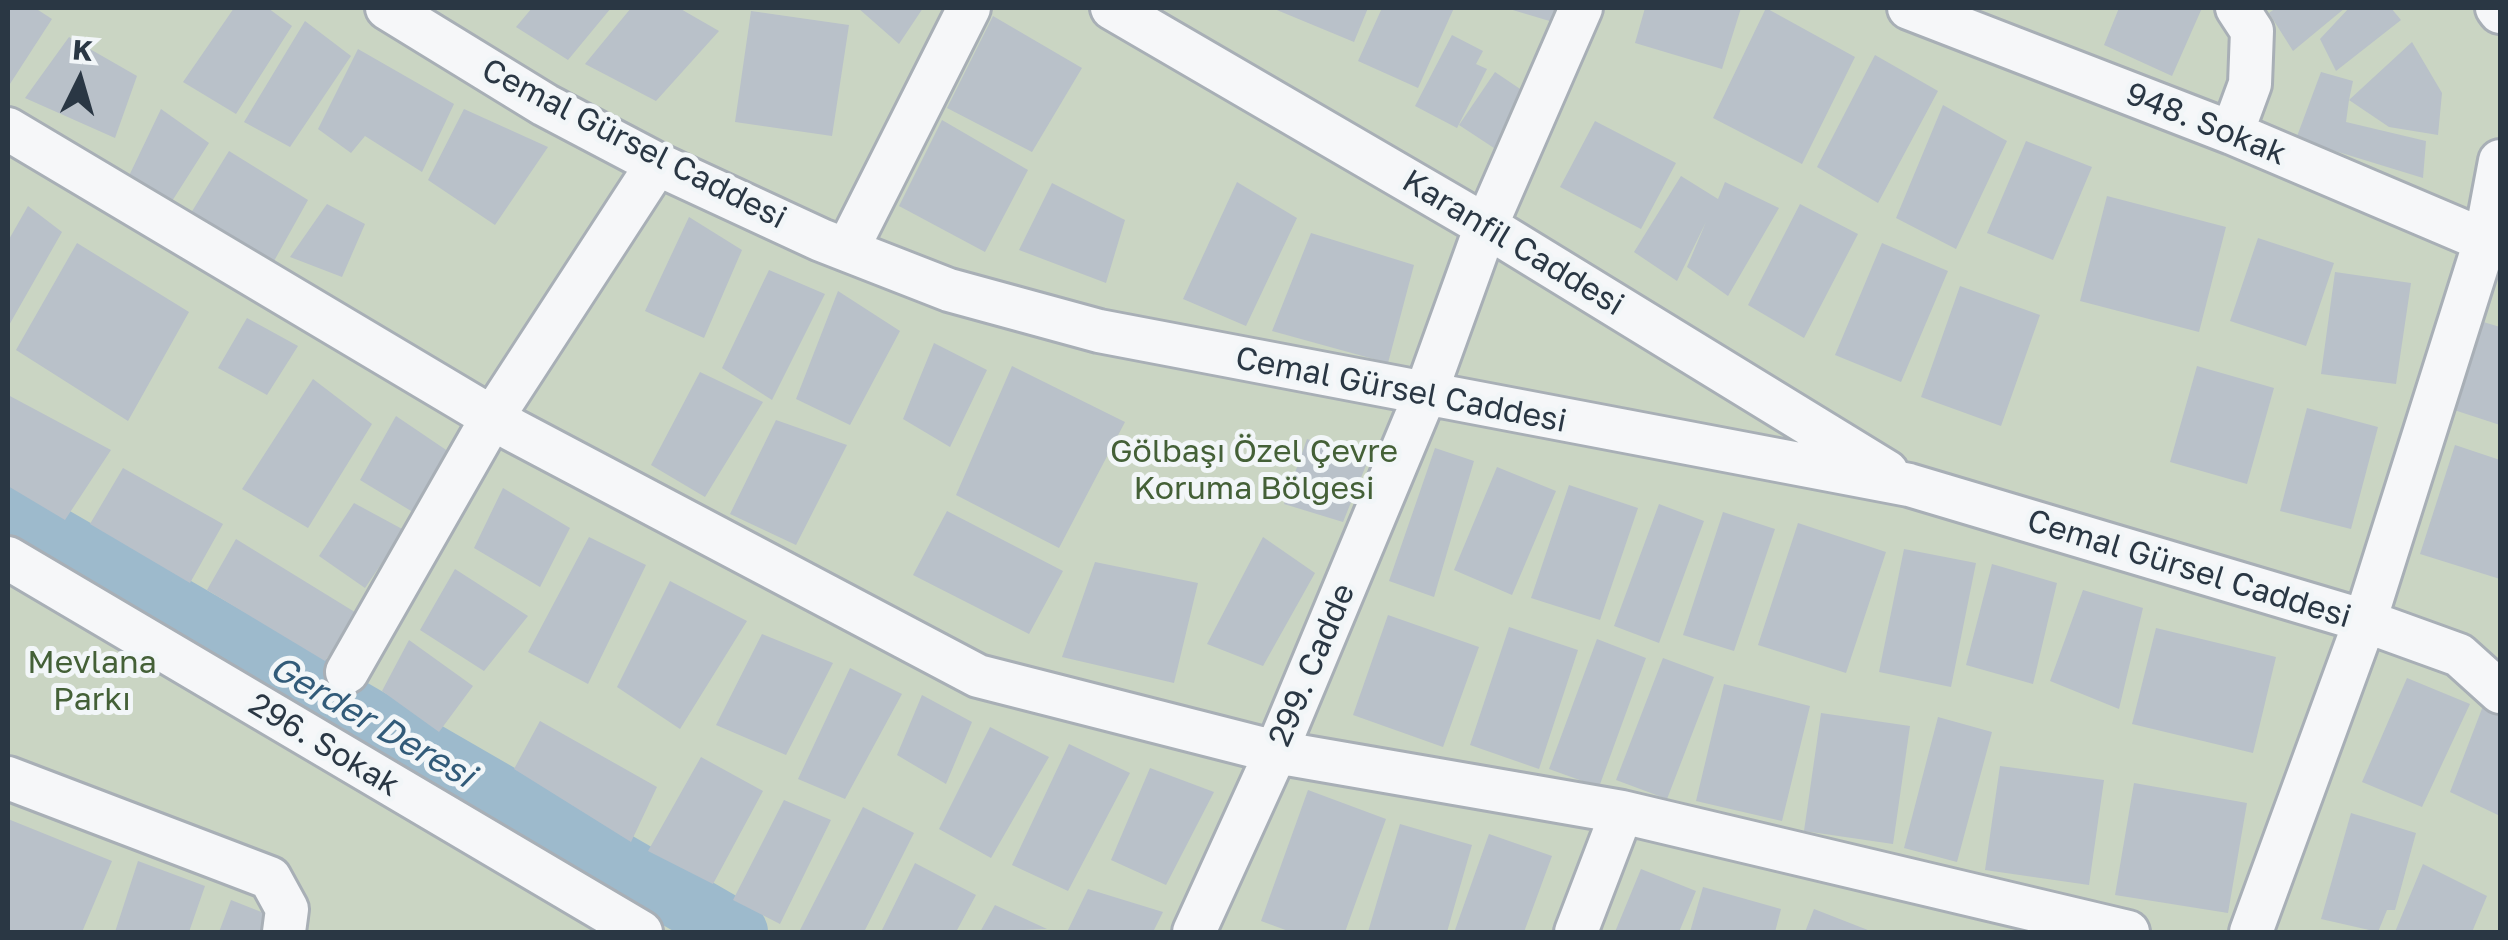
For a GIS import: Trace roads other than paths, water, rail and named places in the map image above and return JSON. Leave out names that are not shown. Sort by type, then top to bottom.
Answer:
[{"type":"street","name":"Cemal Gürsel Caddesi","points":[[387,8],[545,105],[658,164],[847,250],[949,290],[1100,332],[1909,485],[2365,621],[2458,656],[2500,692]]},
{"type":"street","points":[[847,250],[970,8]]},
{"type":"street","name":"Karanfil Caddesi","points":[[1112,8],[1486,226],[1909,485]]},
{"type":"street","name":"299. Cadde","points":[[1194,932],[1276,752],[1425,395],[1486,226],[1581,8]]},
{"type":"street","name":"948. Sokak","points":[[1909,8],[2232,134],[2493,244]]},
{"type":"street","points":[[2232,134],[2250,84],[2252,31],[2236,8]]},
{"type":"street","points":[[8,129],[492,418],[978,676],[1276,752],[1622,812],[2128,932]]},
{"type":"street","points":[[2250,932],[2365,621],[2493,244],[2500,161]]},
{"type":"street","points":[[347,672],[492,418],[658,164]]},
{"type":"street","name":"296. Sokak","points":[[8,558],[640,932]]},
{"type":"street","points":[[2458,656],[2500,647]]},
{"type":"street","points":[[8,778],[270,878],[287,909],[284,932]]},
{"type":"street","points":[[1576,932],[1622,812]]},
{"type":"waterway","name":"Gerder Deresi","points":[[8,511],[737,932]]},
{"type":"park label","name":"Gölbaşı Özel Çevre Koruma Bölgesi","points":[[1254,470]]},
{"type":"park label","name":"Mevlana Parkı","points":[[92,682]]}]
